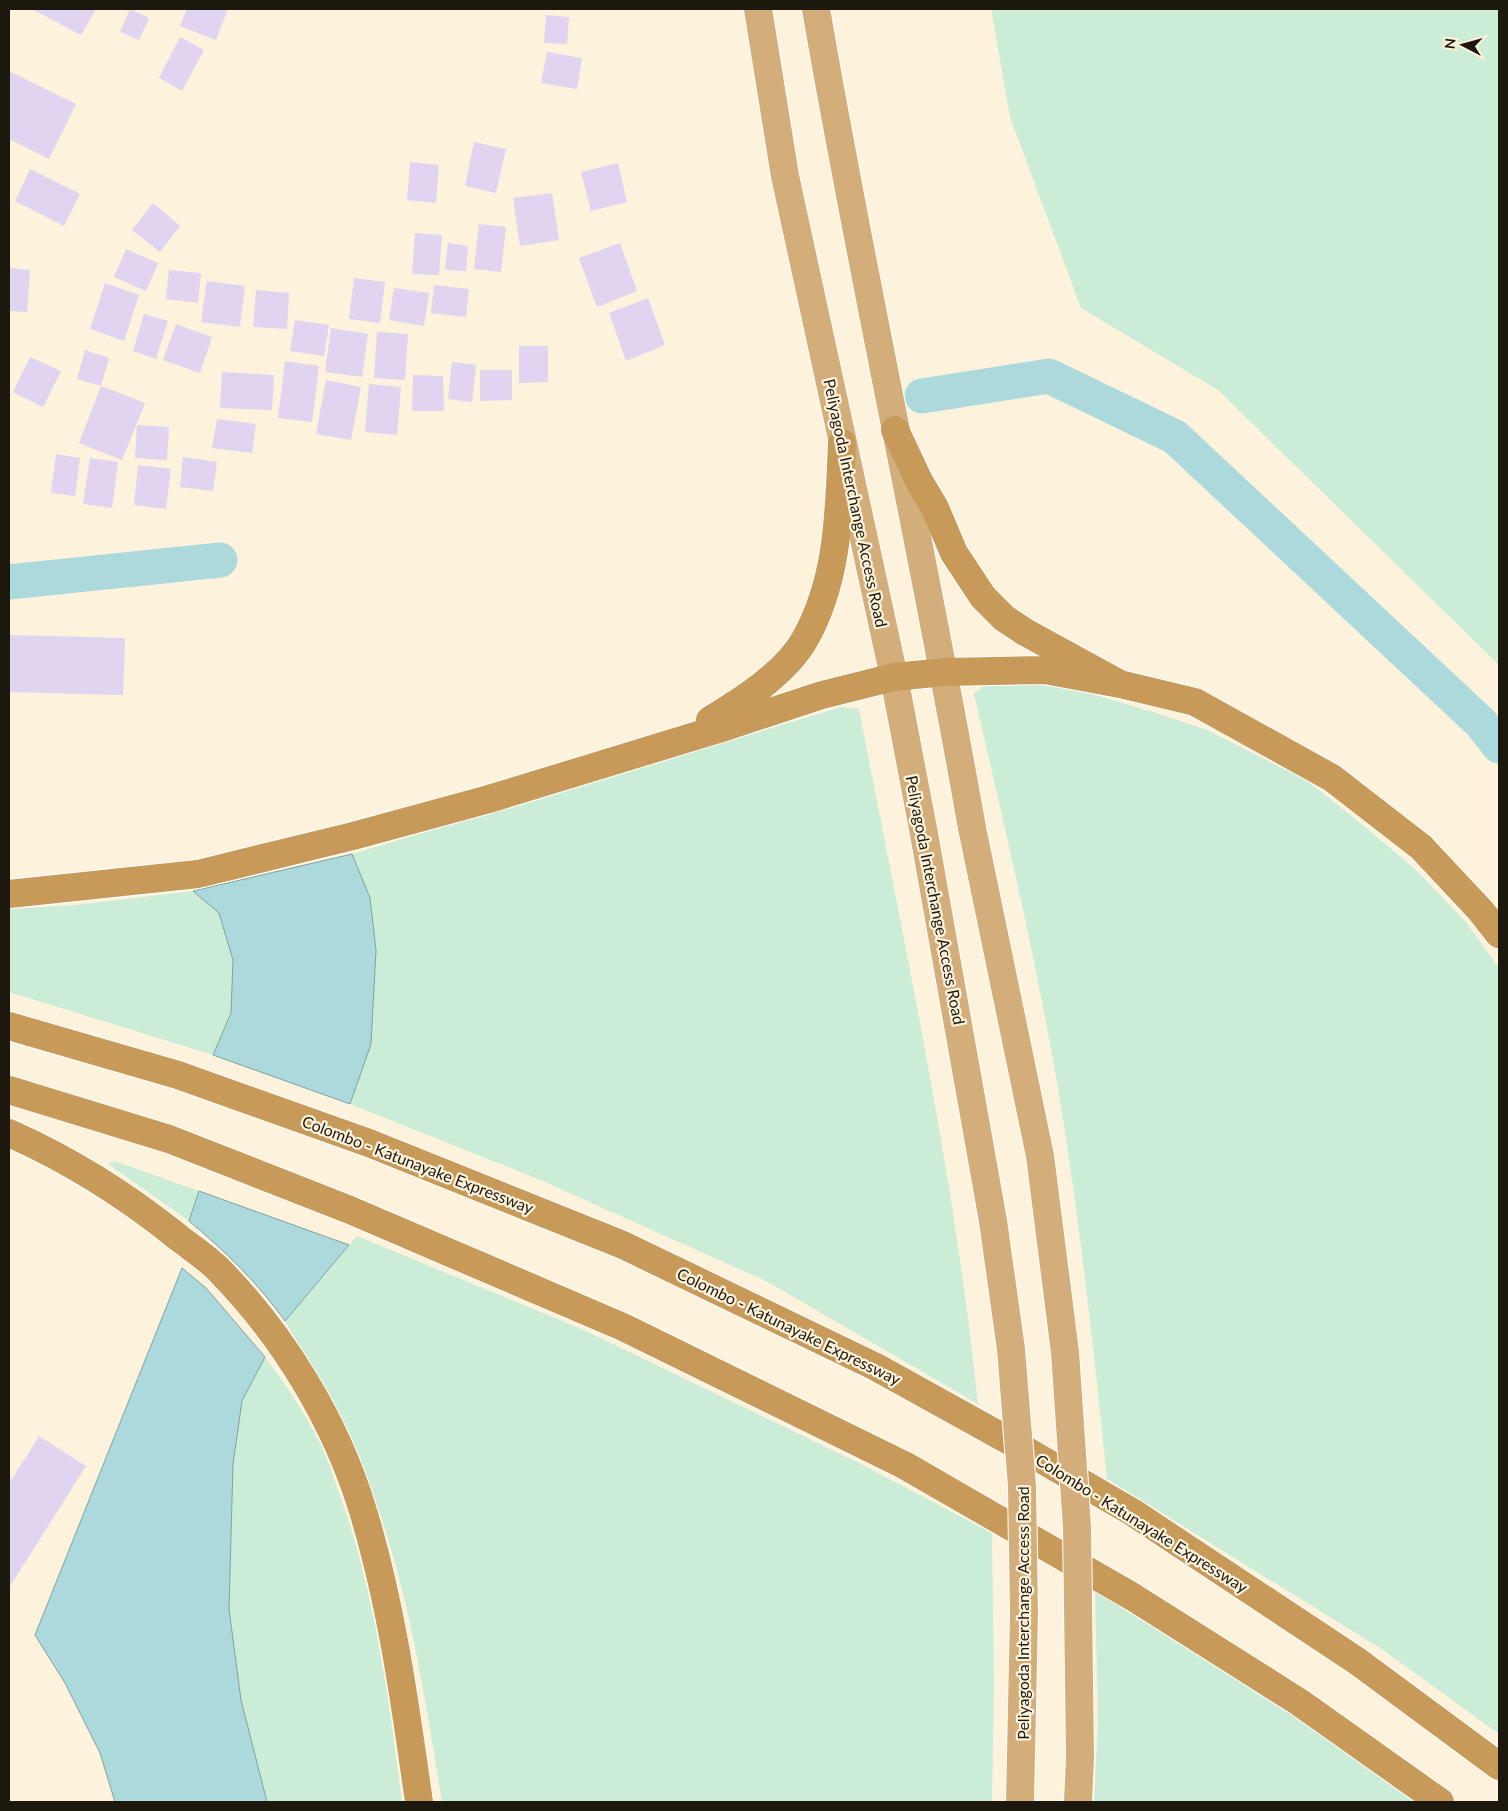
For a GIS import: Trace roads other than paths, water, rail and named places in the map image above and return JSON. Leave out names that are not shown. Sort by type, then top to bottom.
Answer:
[{"type":"highway","name":"Peliyagoda Interchange Access Road","points":[[758,9],[785,176],[894,677],[924,834],[993,1221],[1012,1349],[1022,1486],[1024,1613],[1020,1802]]},
{"type":"highway","points":[[816,9],[844,173],[945,672],[972,828],[1040,1156],[1065,1352],[1077,1527],[1080,1758],[1078,1802]]},
{"type":"highway","points":[[896,430],[919,481],[935,508],[954,553],[983,597],[1004,618],[1025,632],[1120,684]]},
{"type":"highway","points":[[646,751],[705,724],[751,696],[777,671],[804,640],[825,594],[838,538],[842,442]]},
{"type":"highway","points":[[9,894],[198,874],[353,836],[489,799],[822,695],[894,677],[945,672],[1046,670],[1120,684],[1195,702],[1332,778],[1422,847],[1481,911],[1499,934]]},
{"type":"highway","name":"Colombo - Katunayake Expressway","points":[[9,1026],[178,1075],[370,1143],[623,1245],[902,1381],[1132,1512],[1357,1661],[1499,1766]]},
{"type":"highway","points":[[9,1090],[169,1139],[350,1210],[623,1327],[904,1465],[1133,1596],[1299,1702],[1440,1802]]},
{"type":"highway","points":[[9,1133],[83,1171],[143,1208],[217,1268],[249,1303],[312,1393],[345,1462],[362,1510],[400,1665],[419,1802]]},
{"type":"water","points":[[352,854],[370,898],[376,950],[371,1044],[350,1104],[213,1055],[231,1013],[233,960],[219,913],[193,891]]},
{"type":"water","points":[[199,1191],[349,1245],[285,1321],[240,1268],[189,1221]]},
{"type":"water","points":[[182,1268],[206,1288],[265,1357],[242,1401],[233,1464],[229,1609],[241,1700],[267,1802],[115,1802],[100,1753],[65,1683],[35,1635]]},
{"type":"waterway","points":[[922,396],[1049,376],[1175,437],[1481,723],[1499,746]]},
{"type":"waterway","points":[[9,582],[220,560]]}]
